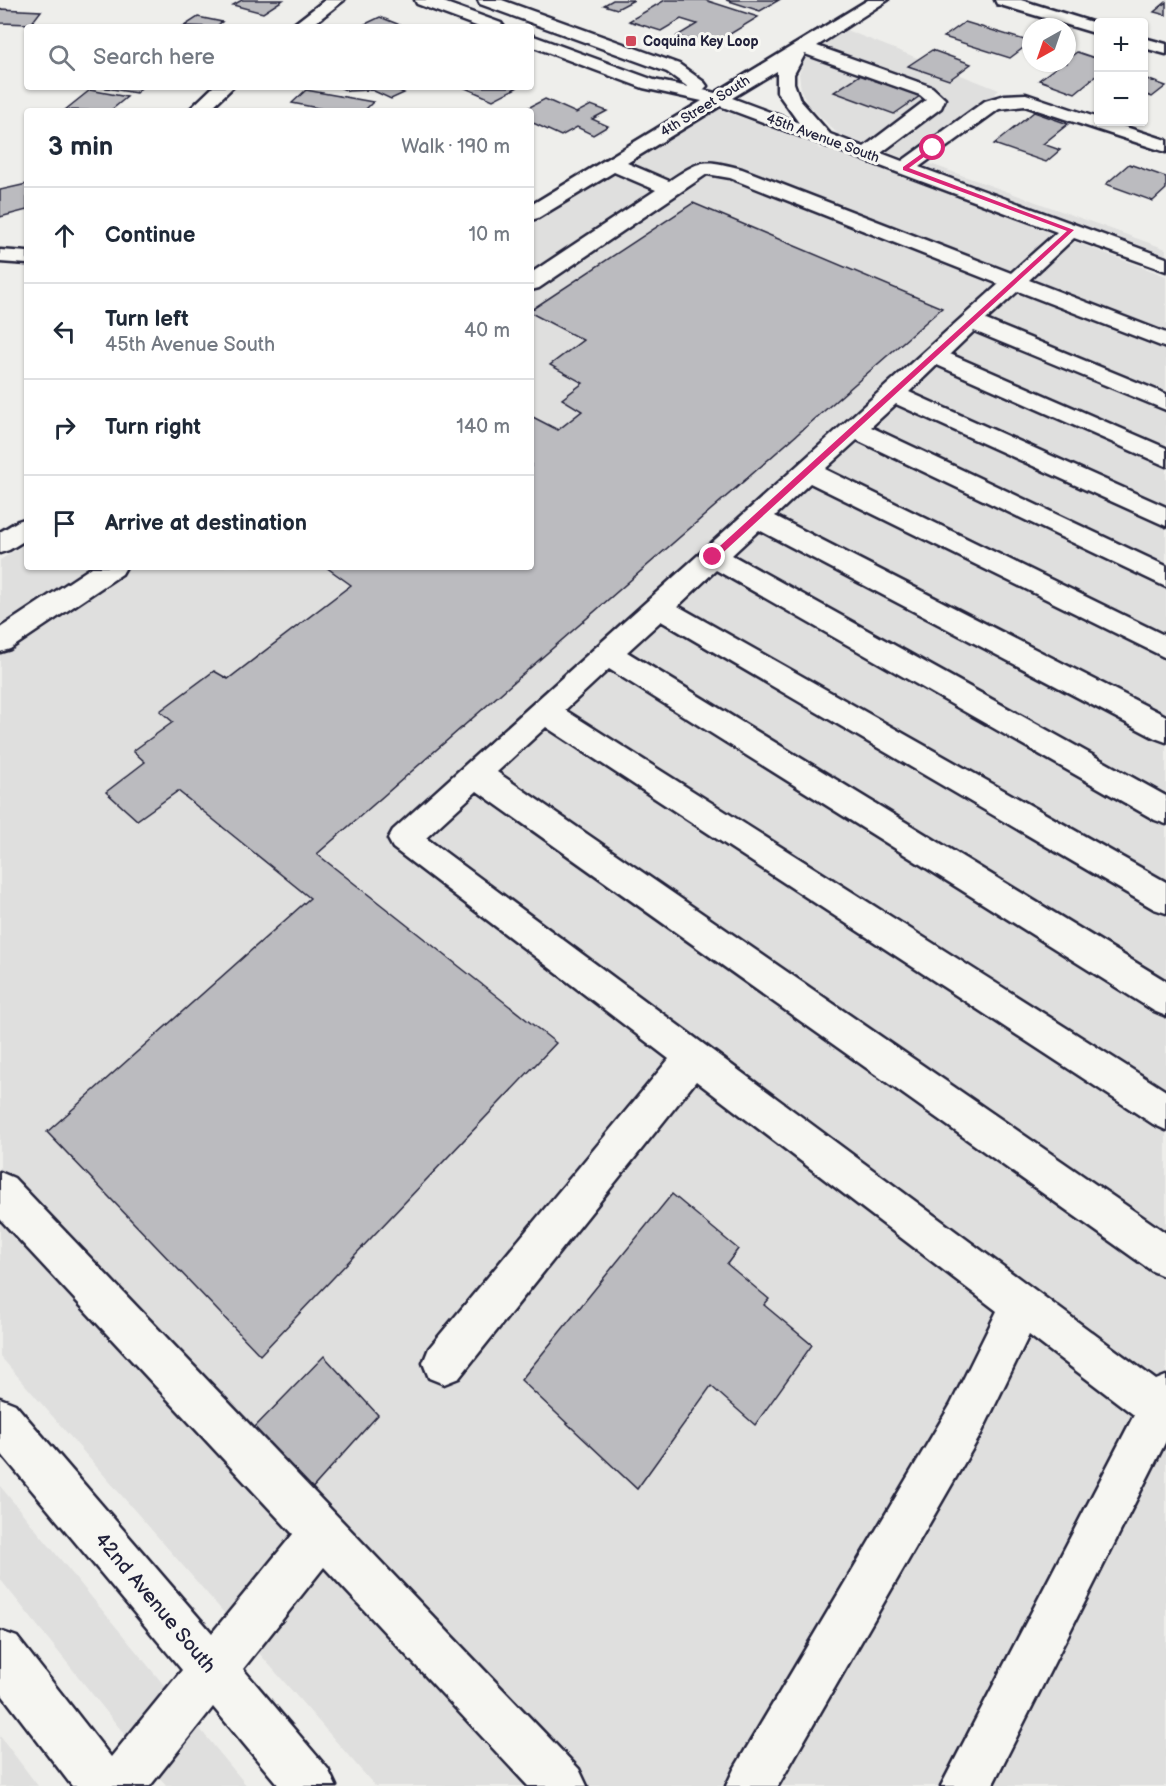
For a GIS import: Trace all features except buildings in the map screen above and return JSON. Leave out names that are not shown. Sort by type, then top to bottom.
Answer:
[{"type":"street","points":[[303,24],[336,0]]},
{"type":"street","points":[[423,0],[487,24]]},
{"type":"street","name":"45th Avenue South","points":[[486,0],[673,68],[717,99]]},
{"type":"street","name":"4th Street South","points":[[534,212],[880,0]]},
{"type":"street","points":[[1003,0],[1094,28]]},
{"type":"street","name":"45th Avenue South","points":[[534,41],[649,84],[717,99],[1166,265]]},
{"type":"street","points":[[1148,44],[1166,49]]},
{"type":"street","points":[[826,139],[794,106],[786,90],[785,74],[798,49],[926,91],[936,99],[934,104],[867,154]]},
{"type":"street","points":[[200,108],[221,90]]},
{"type":"street","points":[[905,168],[981,113],[1005,101],[1026,100],[1166,146]]},
{"type":"street","points":[[612,164],[671,189]]},
{"type":"street","points":[[534,281],[704,167],[735,173],[1015,280],[1166,341]]},
{"type":"street","points":[[966,1786],[1163,1403],[1023,1305],[404,839],[1071,230]]},
{"type":"street","points":[[0,256],[24,258]]},
{"type":"street","points":[[970,321],[1166,403]]},
{"type":"street","points":[[933,355],[1166,458]]},
{"type":"street","points":[[892,393],[1166,517]]},
{"type":"street","points":[[853,428],[1166,577]]},
{"type":"street","points":[[807,471],[1166,648]]},
{"type":"street","points":[[756,517],[1166,730]]},
{"type":"street","points":[[0,544],[24,529]]},
{"type":"street","points":[[713,557],[1166,811]]},
{"type":"street","points":[[0,642],[107,570]]},
{"type":"street","points":[[658,607],[1166,898]]},
{"type":"street","points":[[607,654],[1166,1000]]},
{"type":"street","points":[[544,711],[1166,1112]]},
{"type":"street","points":[[476,774],[1166,1257]]},
{"type":"street","points":[[444,1363],[693,1057]]},
{"type":"street","points":[[0,1191],[562,1786]]},
{"type":"street","points":[[751,1786],[966,1419],[1023,1305]]},
{"type":"street","name":"42nd Avenue South","points":[[0,1419],[311,1786]]},
{"type":"street","points":[[119,1786],[323,1533]]},
{"type":"street","points":[[0,1654],[103,1786]]},
{"type":"shaded area","points":[[846,30],[999,90],[925,162],[1166,249],[1166,255],[838,134],[807,104],[801,90],[799,74],[807,54]]},
{"type":"shaded area","points":[[719,109],[815,144],[820,149],[825,148],[1166,276],[1166,1786],[375,1786],[0,1356],[0,560],[24,545],[24,570],[534,570],[534,224]]},
{"type":"shaded area","points":[[0,1486],[247,1786],[166,1786],[0,1579]]},
{"type":"shaded area","points":[[0,1736],[38,1786],[0,1786]]},
{"type":"place","name":"Coquina Key Loop","points":[[631,41]]},
{"type":"route","points":[[713,557],[1071,230],[905,168],[933,148]]}]
